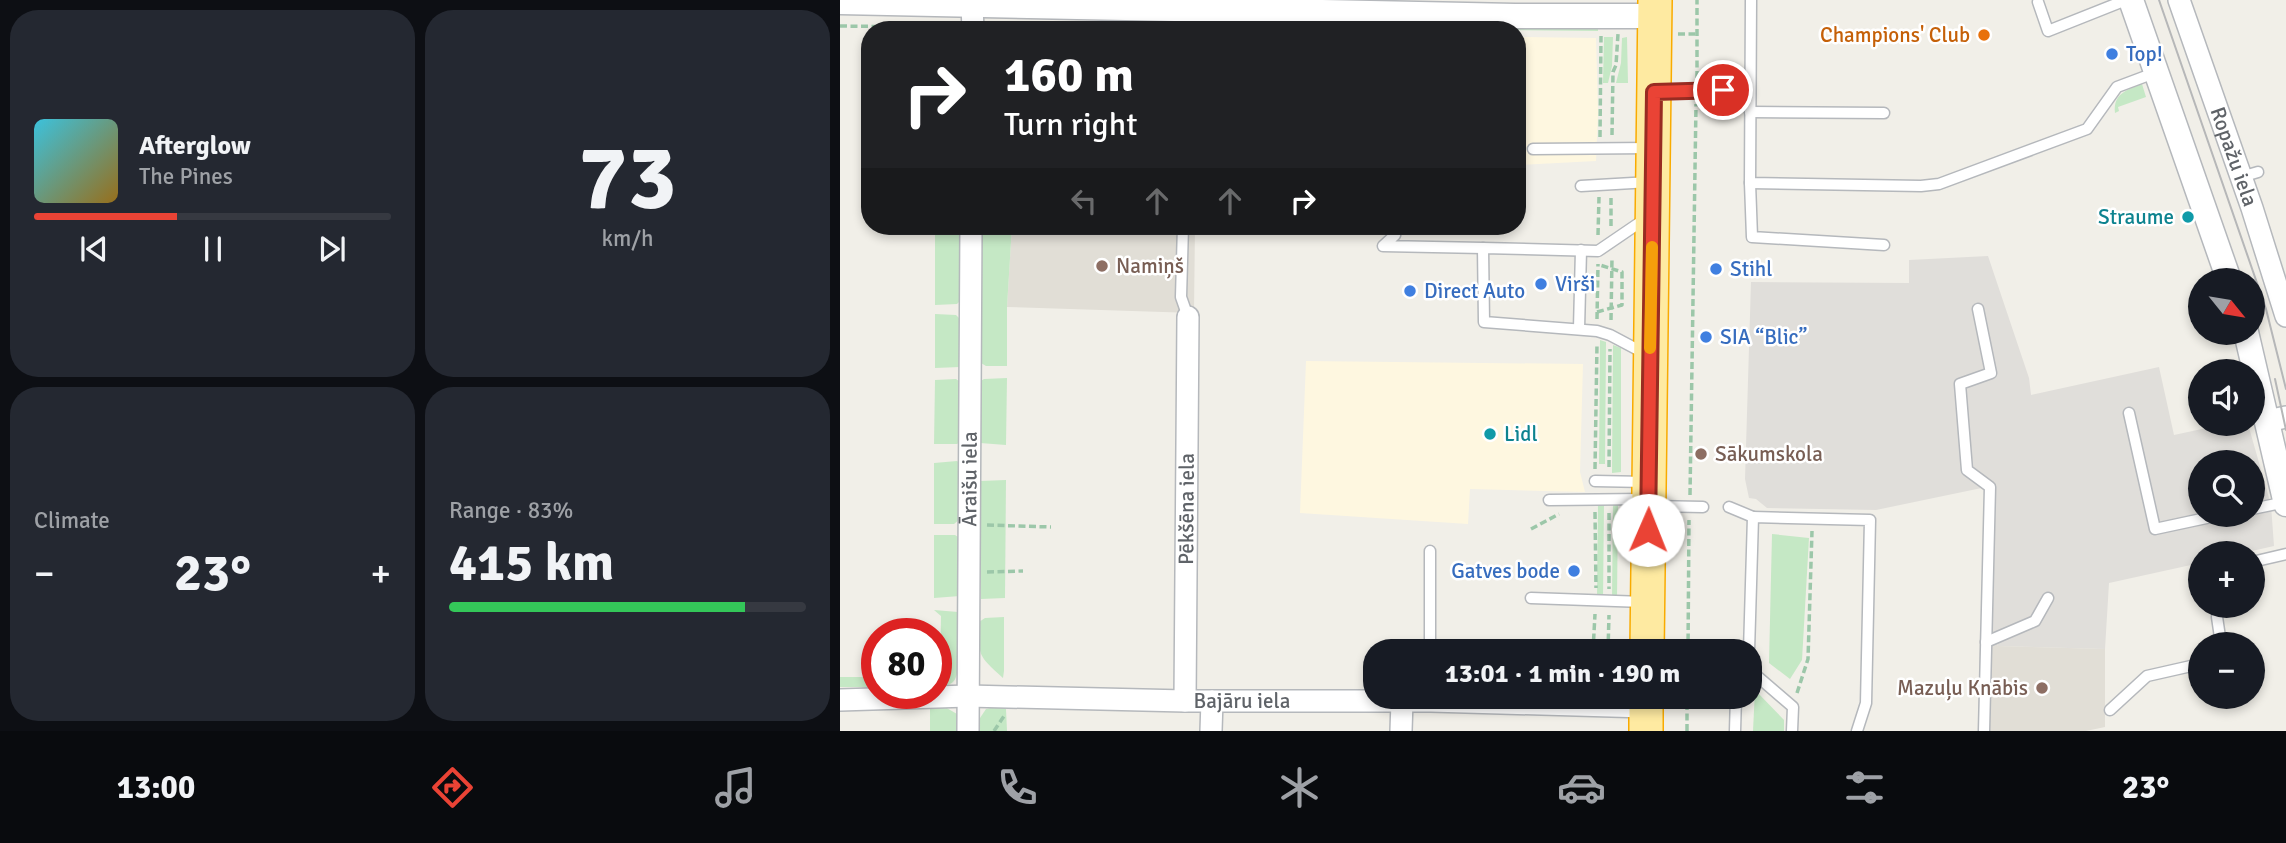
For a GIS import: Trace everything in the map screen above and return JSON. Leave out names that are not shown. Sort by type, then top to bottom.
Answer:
[{"type":"highway","points":[[1647,639],[1654,92],[1662,17]]},
{"type":"street","points":[[2129,0],[2157,72],[2225,268]]},
{"type":"street","name":"Ropažu iela","points":[[2179,0],[2250,175],[2286,316]]},
{"type":"street","points":[[840,2],[1443,7],[1662,17]]},
{"type":"street","points":[[972,5],[972,21]]},
{"type":"street","name":"Āraišu iela","points":[[968,731],[971,235]]},
{"type":"street","name":"Pēkšēna iela","points":[[1185,701],[1188,317]]},
{"type":"street","points":[[2251,345],[2277,419],[2286,503]]},
{"type":"street","name":"Bajāru iela","points":[[840,701],[968,696],[1185,701],[1363,701]]},
{"type":"street","points":[[1211,731],[1212,701]]},
{"type":"street","points":[[1401,731],[1402,709]]},
{"type":"street","name":"Bajāru iela","points":[[1596,709],[1646,712]]},
{"type":"lane","points":[[1751,0],[1752,237],[1884,245]]},
{"type":"lane","points":[[2038,2],[2048,31],[2129,0]]},
{"type":"lane","points":[[1750,183],[1939,184],[2087,128],[2118,87],[2157,72]]},
{"type":"lane","points":[[1654,92],[1750,90]]},
{"type":"lane","points":[[1750,112],[1884,113]]},
{"type":"lane","points":[[1533,149],[1654,148]]},
{"type":"lane","points":[[1581,186],[1653,198]]},
{"type":"lane","points":[[1395,235],[1383,246],[1598,251],[1653,198]]},
{"type":"lane","points":[[1183,235],[1181,297],[1188,317]]},
{"type":"lane","points":[[1483,248],[1484,322],[1579,329],[1610,335],[1649,356]]},
{"type":"lane","points":[[1579,329],[1581,250]]},
{"type":"lane","points":[[1978,309],[1991,373],[1960,384],[1967,470],[1990,487],[1984,731]]},
{"type":"lane","points":[[2129,413],[2155,529],[2188,522]]},
{"type":"lane","points":[[1595,481],[1703,507]]},
{"type":"lane","points":[[1549,500],[1649,496]]},
{"type":"lane","points":[[2265,507],[2286,503]]},
{"type":"lane","points":[[1729,507],[1753,517],[1870,520],[1866,703],[1857,731]]},
{"type":"lane","points":[[1749,639],[1753,517]]},
{"type":"lane","points":[[1430,551],[1430,639]]},
{"type":"lane","points":[[2265,559],[2286,554]]},
{"type":"lane","points":[[1531,598],[1647,602]]},
{"type":"lane","points":[[1986,642],[2035,621],[2048,598]]},
{"type":"lane","points":[[2110,710],[2147,676],[2188,667]]},
{"type":"lane","points":[[1762,680],[1793,707],[1792,731]]},
{"type":"lane","points":[[1735,731],[1736,709]]},
{"type":"path","points":[[1688,639],[1697,0]]},
{"type":"path","points":[[1662,17],[1697,34]]},
{"type":"path","points":[[1597,312],[1622,305],[1622,272],[1598,264]]},
{"type":"path","points":[[1594,639],[1595,499]]},
{"type":"path","points":[[1793,707],[1808,659],[1812,518]]},
{"type":"path","points":[[969,525],[1051,527]]},
{"type":"path","points":[[969,573],[1023,571]]},
{"type":"path","points":[[1687,709],[1687,731]]},
{"type":"shaded area","points":[[1526,37],[1596,38],[1596,161],[1526,165]]},
{"type":"shaded area","name":"Namiņš","points":[[1011,235],[1195,235],[1194,313],[1007,307]]},
{"type":"shaded area","points":[[1988,256],[2029,378],[2031,395],[2159,367],[2174,435],[2188,432],[2188,436],[2251,436],[2255,450],[2188,450],[2188,527],[2265,527],[2265,484],[2271,505],[2274,546],[2265,548],[2265,541],[2188,541],[2188,566],[2109,583],[2105,649],[1998,646],[1991,632],[1996,485],[1876,510],[1767,508],[1756,499],[1749,498],[1745,479],[1751,282],[1909,283],[1909,260]]},
{"type":"shaded area","points":[[1306,361],[1583,364],[1580,472],[1585,492],[1470,489],[1468,524],[1300,513]]},
{"type":"shaded area","name":"Mazuļu Knābis","points":[[1980,631],[1991,632],[1998,646],[2105,649],[2105,727],[2086,731],[1978,731]]},
{"type":"green space","points":[[1526,25],[1598,25],[1598,31],[1526,30]]},
{"type":"green space","points":[[1604,37],[1613,37],[1612,66],[1608,83],[1603,83]]},
{"type":"green space","points":[[1627,37],[1628,83],[1616,83],[1621,63],[1622,38]]},
{"type":"green space","points":[[2142,84],[2146,97],[2118,107],[2119,111],[2115,113],[2118,97]]},
{"type":"green space","points":[[935,235],[963,235],[963,298],[957,304],[935,305]]},
{"type":"green space","points":[[980,235],[1011,235],[1007,366],[986,366],[981,363]]},
{"type":"green space","points":[[935,314],[956,315],[962,321],[960,367],[935,368]]},
{"type":"green space","points":[[1600,340],[1606,342],[1605,464],[1599,464]]},
{"type":"green space","points":[[1613,345],[1621,348],[1621,472],[1612,473]]},
{"type":"green space","points":[[1007,378],[1006,445],[980,443],[979,382],[984,379]]},
{"type":"green space","points":[[956,379],[963,384],[963,440],[957,444],[934,444],[935,380]]},
{"type":"green space","points":[[957,461],[961,464],[960,519],[954,524],[934,524],[934,463]]},
{"type":"green space","points":[[1006,480],[1005,598],[981,599],[980,481]]},
{"type":"green space","points":[[1598,504],[1604,504],[1603,600],[1597,600]]},
{"type":"green space","points":[[1613,504],[1618,504],[1617,600],[1612,600]]},
{"type":"green space","points":[[1772,534],[1809,538],[1802,660],[1790,679],[1769,663]]},
{"type":"green space","points":[[934,535],[955,535],[961,539],[960,596],[934,598]]},
{"type":"green space","points":[[934,610],[958,612],[959,660],[956,677],[952,682],[952,618],[941,616]]},
{"type":"green space","points":[[1004,617],[1003,678],[981,654],[979,622],[985,618]]},
{"type":"green space","points":[[840,677],[861,677],[861,687],[840,687]]},
{"type":"green space","points":[[1762,697],[1784,720],[1784,731],[1753,731],[1754,709],[1762,709]]},
{"type":"green space","points":[[1000,706],[1006,709],[1007,731],[976,731],[976,724],[986,709]]},
{"type":"green space","points":[[930,709],[948,709],[957,714],[958,731],[930,731]]},
{"type":"tram line","points":[[2159,0],[2266,309],[2286,389]]},
{"type":"tram line","points":[[2275,379],[2286,430]]},
{"type":"slow traffic","points":[[1650,348],[1652,247]]},
{"type":"place","name":"Champions' Club","points":[[1984,35]]},
{"type":"place","name":"Top!","points":[[2112,54]]},
{"type":"place","name":"Straume","points":[[2188,217]]},
{"type":"place","name":"Namiņš","points":[[1102,266]]},
{"type":"place","name":"Stihl","points":[[1716,269]]},
{"type":"place","name":"Virši","points":[[1541,284]]},
{"type":"place","name":"Direct Auto","points":[[1410,291]]},
{"type":"place","name":"SIA “Blic”","points":[[1706,337]]},
{"type":"place","name":"Lidl","points":[[1490,434]]},
{"type":"place","name":"Sākumskola","points":[[1701,454]]},
{"type":"place","name":"Gatves bode","points":[[1574,571]]},
{"type":"place","name":"Mazuļu Knābis","points":[[2042,688]]},
{"type":"route","points":[[1648,530],[1654,92],[1723,90]]}]
